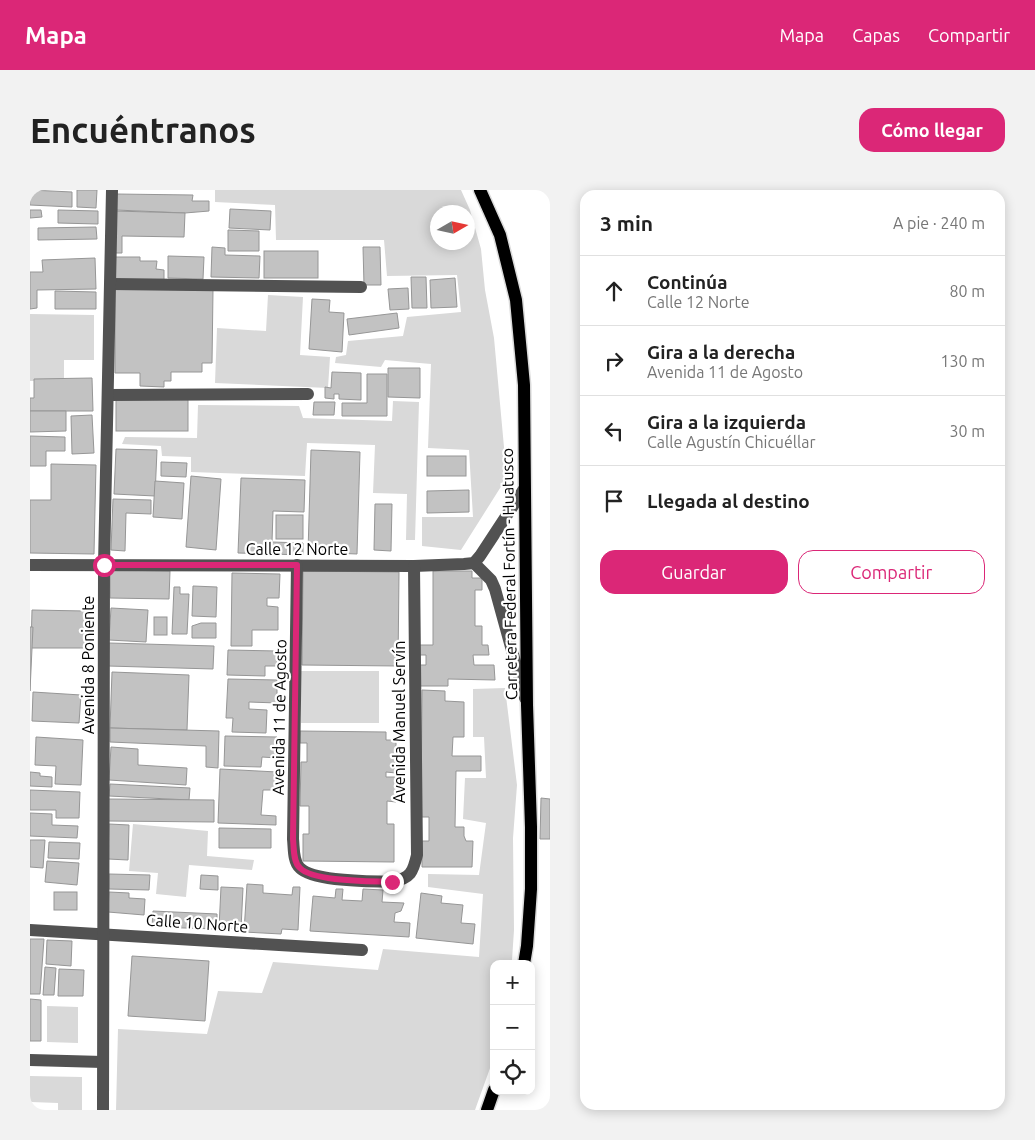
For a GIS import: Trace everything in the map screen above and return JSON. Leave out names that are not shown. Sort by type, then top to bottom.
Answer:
[{"type":"main road","name":"Carretera Federal Fortín - Huatusco","points":[[480,190],[500,235],[516,300],[524,385],[527,705],[531,827],[531,880],[525,960]]},
{"type":"main road","points":[[487,1110],[492,1095]]},
{"type":"street","name":"Avenida 8 Poniente","points":[[103,1110],[104,565],[112,190]]},
{"type":"street","points":[[111,284],[361,287]]},
{"type":"street","points":[[108,394],[308,394]]},
{"type":"street","points":[[524,489],[474,563],[491,580],[495,589],[527,705]]},
{"type":"street","name":"Calle 12 Norte","points":[[30,566],[414,566],[474,563]]},
{"type":"street","name":"Avenida 11 de Agosto","points":[[297,565],[294,856],[299,868],[309,874],[327,878],[392,882],[409,876]]},
{"type":"street","name":"Avenida Manuel Servín","points":[[409,876],[414,867],[416,855],[414,566]]},
{"type":"street","name":"Calle 10 Norte","points":[[30,930],[362,950]]},
{"type":"street","points":[[30,1060],[103,1062]]},
{"type":"shaded area","points":[[215,190],[461,190],[468,205],[430,205],[430,250],[475,250],[475,228],[481,249],[485,290],[494,338],[506,469],[502,485],[461,550],[422,546],[422,517],[473,517],[469,450],[428,448],[431,364],[385,360],[381,367],[335,363],[336,357],[346,355],[348,341],[403,336],[407,317],[461,312],[457,275],[387,276],[384,240],[276,240],[275,205],[215,202]]},
{"type":"shaded area","points":[[268,295],[303,297],[300,355],[330,357],[328,388],[215,383],[217,328],[266,331]]},
{"type":"shaded area","points":[[30,314],[94,315],[94,360],[64,360],[64,381],[30,381]]},
{"type":"shaded area","points":[[393,401],[419,402],[415,540],[406,540],[407,494],[373,493],[375,445],[307,443],[305,476],[191,472],[191,457],[162,456],[161,446],[122,444],[125,437],[197,438],[198,405],[299,406],[303,418],[392,421]]},
{"type":"shaded area","points":[[301,671],[379,671],[379,723],[301,723]]},
{"type":"shaded area","points":[[505,688],[517,785],[513,838],[514,930],[512,960],[490,960],[490,1068],[475,1110],[116,1110],[118,1029],[207,1034],[218,991],[262,993],[273,962],[378,970],[383,949],[479,957],[483,894],[428,887],[428,874],[479,875],[486,823],[463,819],[465,778],[486,778],[484,737],[473,737],[473,689]]},
{"type":"shaded area","points":[[133,824],[208,831],[207,856],[254,860],[252,870],[189,865],[186,897],[156,894],[158,873],[129,871]]},
{"type":"shaded area","points":[[47,1006],[78,1007],[78,1043],[47,1042]]},
{"type":"shaded area","points":[[30,1076],[82,1077],[82,1110],[58,1110],[58,1103],[31,1102],[30,1110]]},
{"type":"building","points":[[30,190],[72,192],[72,207],[30,205]]},
{"type":"building","points":[[77,190],[97,190],[96,208],[77,207]]},
{"type":"building","points":[[116,194],[193,195],[192,201],[209,201],[209,211],[185,213],[116,210]]},
{"type":"building","points":[[230,209],[271,211],[270,230],[229,228]]},
{"type":"building","points":[[30,210],[41,210],[42,217],[30,218]]},
{"type":"building","points":[[58,210],[98,211],[98,224],[58,223]]},
{"type":"building","points":[[115,211],[185,213],[184,237],[122,236],[122,253],[114,253]]},
{"type":"building","points":[[96,227],[97,239],[38,240],[38,228]]},
{"type":"building","points":[[228,230],[259,231],[259,251],[228,251]]},
{"type":"building","points":[[212,247],[225,248],[225,255],[260,256],[259,278],[211,277]]},
{"type":"building","points":[[363,247],[380,247],[381,285],[364,285]]},
{"type":"building","points":[[264,251],[318,251],[318,278],[264,278]]},
{"type":"building","points":[[168,256],[204,257],[203,279],[168,278]]},
{"type":"building","points":[[115,257],[140,257],[140,261],[157,261],[156,269],[164,270],[164,280],[115,279]]},
{"type":"building","points":[[95,258],[96,289],[37,290],[37,308],[30,309],[30,272],[43,272],[42,260]]},
{"type":"building","points":[[411,277],[426,277],[427,308],[412,308]]},
{"type":"building","points":[[455,278],[457,307],[431,308],[430,280]]},
{"type":"building","points":[[408,288],[409,309],[390,310],[388,289]]},
{"type":"building","points":[[115,289],[213,290],[212,363],[202,363],[202,372],[171,372],[171,381],[164,381],[164,387],[140,386],[140,373],[115,373]]},
{"type":"building","points":[[55,291],[96,292],[96,309],[55,309]]},
{"type":"building","points":[[312,299],[330,300],[329,312],[344,313],[342,352],[309,349]]},
{"type":"building","points":[[397,313],[399,328],[349,335],[347,319]]},
{"type":"building","points":[[388,368],[420,368],[420,398],[388,397]]},
{"type":"building","points":[[332,372],[361,373],[361,400],[339,399],[339,394],[334,394],[334,399],[325,398],[325,387],[331,388]]},
{"type":"building","points":[[367,374],[387,374],[387,416],[342,416],[342,403],[367,403]]},
{"type":"building","points":[[92,378],[93,411],[30,411],[30,398],[34,398],[34,379]]},
{"type":"building","points":[[116,399],[188,399],[188,431],[116,431]]},
{"type":"building","points":[[314,402],[335,402],[334,415],[313,415]]},
{"type":"building","points":[[30,411],[66,411],[66,431],[30,432]]},
{"type":"building","points":[[92,415],[94,453],[72,454],[71,416]]},
{"type":"building","points":[[30,436],[65,437],[65,451],[46,451],[46,466],[30,466]]},
{"type":"building","points":[[116,449],[157,450],[155,496],[114,494]]},
{"type":"building","points":[[311,450],[360,452],[357,554],[308,552]]},
{"type":"building","points":[[427,456],[466,456],[466,476],[427,476]]},
{"type":"building","points":[[161,462],[187,463],[186,477],[161,476]]},
{"type":"building","points":[[51,464],[96,465],[94,554],[30,553],[30,500],[51,500]]},
{"type":"building","points":[[191,476],[221,479],[216,550],[186,547]]},
{"type":"building","points":[[241,478],[305,480],[304,512],[273,511],[272,542],[303,543],[303,555],[238,553]]},
{"type":"building","points":[[155,481],[184,483],[182,519],[153,517]]},
{"type":"building","points":[[469,490],[469,512],[427,513],[427,491]]},
{"type":"building","points":[[113,499],[151,500],[151,514],[126,513],[125,551],[111,550]]},
{"type":"building","points":[[375,504],[392,504],[391,551],[374,550]]},
{"type":"building","points":[[276,515],[303,515],[303,539],[276,539]]},
{"type":"building","points":[[110,570],[170,571],[169,599],[110,598]]},
{"type":"building","points":[[303,571],[399,572],[398,666],[302,665]]},
{"type":"building","points":[[433,571],[472,571],[472,578],[482,578],[482,590],[475,590],[475,626],[482,626],[482,645],[488,645],[489,655],[473,655],[474,665],[494,665],[495,680],[448,679],[448,686],[417,686],[417,665],[426,665],[426,655],[417,655],[417,645],[433,645]]},
{"type":"building","points":[[232,573],[280,574],[279,598],[267,598],[267,606],[278,607],[278,630],[252,630],[252,646],[231,646]]},
{"type":"building","points":[[193,586],[217,587],[216,617],[192,616]]},
{"type":"building","points":[[174,587],[180,587],[180,594],[189,594],[187,634],[172,634]]},
{"type":"building","points":[[111,608],[148,610],[146,642],[109,640]]},
{"type":"building","points":[[32,610],[85,611],[85,648],[31,648]]},
{"type":"building","points":[[154,617],[167,617],[167,635],[154,635]]},
{"type":"building","points":[[201,623],[216,623],[216,638],[192,638],[192,626]]},
{"type":"building","points":[[30,627],[33,627],[30,691]]},
{"type":"building","points":[[109,643],[214,646],[213,669],[108,666]]},
{"type":"building","points":[[228,650],[277,651],[277,666],[265,666],[265,676],[227,675]]},
{"type":"building","points":[[112,672],[189,675],[187,730],[110,728]]},
{"type":"building","points":[[228,679],[277,680],[277,703],[249,702],[249,709],[267,710],[266,733],[232,732],[233,718],[226,718]]},
{"type":"building","points":[[422,690],[445,691],[445,701],[464,702],[464,737],[453,737],[452,756],[481,756],[481,771],[456,771],[455,827],[464,827],[466,841],[473,841],[472,867],[422,867],[422,841],[429,841],[429,817],[421,817]]},
{"type":"building","points":[[33,692],[81,695],[79,723],[32,721]]},
{"type":"building","points":[[110,728],[219,731],[218,768],[206,767],[206,746],[110,742]]},
{"type":"building","points":[[300,731],[386,732],[386,740],[396,740],[396,773],[386,772],[386,777],[397,777],[396,802],[387,801],[387,824],[394,824],[394,862],[303,861],[303,834],[309,834],[309,806],[300,806],[301,762],[307,762],[307,743],[300,743]]},
{"type":"building","points":[[225,736],[277,737],[277,758],[262,757],[261,767],[224,766]]},
{"type":"building","points":[[36,737],[83,740],[81,785],[55,784],[56,766],[35,765]]},
{"type":"building","points":[[111,747],[138,749],[138,765],[187,768],[186,785],[109,780]]},
{"type":"building","points":[[220,769],[277,772],[277,790],[263,790],[261,815],[276,816],[276,825],[218,823]]},
{"type":"building","points":[[30,772],[40,773],[40,776],[52,777],[52,787],[30,786]]},
{"type":"building","points":[[110,784],[190,788],[189,800],[109,796]]},
{"type":"building","points":[[30,790],[80,792],[79,818],[56,818],[56,810],[30,810]]},
{"type":"building","points":[[541,798],[550,799],[550,839],[540,839]]},
{"type":"building","points":[[108,799],[214,800],[214,822],[108,821]]},
{"type":"building","points":[[30,813],[52,814],[52,825],[78,826],[77,838],[30,836]]},
{"type":"building","points":[[109,824],[129,825],[128,860],[108,859]]},
{"type":"building","points":[[219,828],[271,829],[271,848],[219,848]]},
{"type":"building","points":[[30,840],[45,840],[43,868],[30,867]]},
{"type":"building","points":[[49,842],[80,843],[79,859],[48,858]]},
{"type":"building","points":[[47,861],[79,863],[77,885],[45,882]]},
{"type":"building","points":[[109,874],[150,875],[149,890],[109,889]]},
{"type":"building","points":[[201,875],[218,876],[218,890],[200,889]]},
{"type":"building","points":[[247,884],[263,885],[263,893],[292,895],[293,887],[300,887],[298,930],[282,929],[281,934],[244,932]]},
{"type":"building","points":[[221,887],[243,888],[241,929],[219,928]]},
{"type":"building","points":[[336,889],[343,889],[342,900],[362,901],[363,889],[383,890],[382,902],[404,903],[401,911],[395,913],[394,922],[410,923],[409,937],[310,931],[313,896],[335,898]]},
{"type":"building","points":[[54,892],[77,892],[77,910],[54,910]]},
{"type":"building","points":[[109,892],[129,893],[129,898],[145,899],[144,915],[108,912]]},
{"type":"building","points":[[421,893],[442,896],[441,903],[463,905],[461,923],[475,924],[473,944],[416,938]]},
{"type":"building","points":[[153,911],[217,914],[217,929],[152,927]]},
{"type":"building","points":[[30,939],[44,939],[40,994],[30,994]]},
{"type":"building","points":[[47,940],[72,941],[71,966],[46,964]]},
{"type":"building","points":[[132,956],[209,961],[205,1021],[128,1016]]},
{"type":"building","points":[[45,967],[56,968],[54,995],[43,995]]},
{"type":"building","points":[[59,969],[84,970],[83,996],[58,996]]},
{"type":"building","points":[[30,999],[41,1000],[41,1041],[30,1041]]},
{"type":"route","points":[[104,565],[297,565],[294,856],[299,868],[309,874],[327,878],[392,882]]}]
